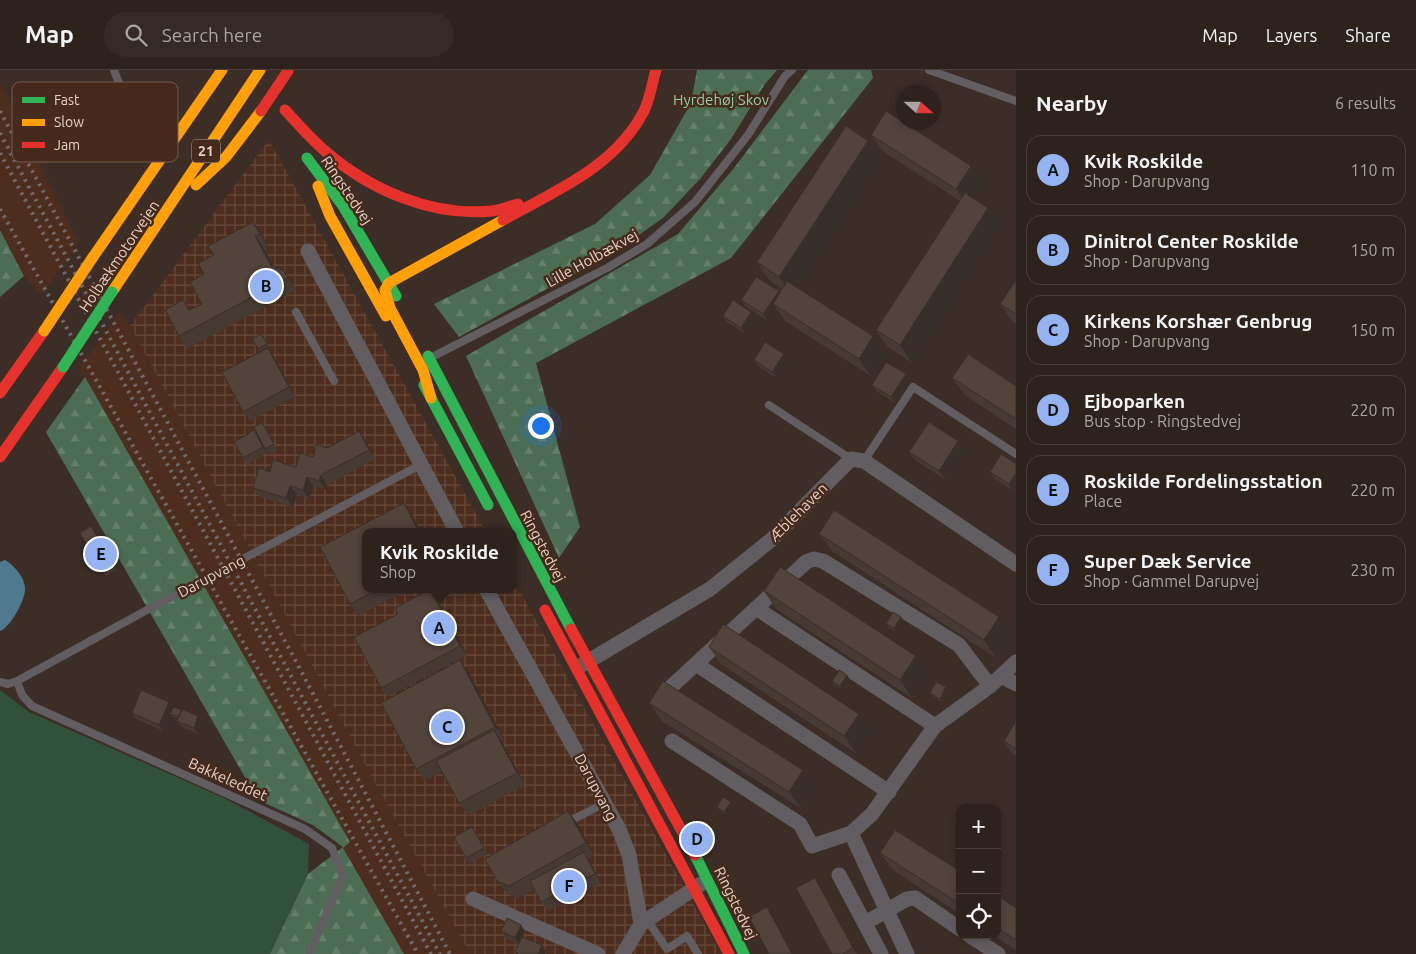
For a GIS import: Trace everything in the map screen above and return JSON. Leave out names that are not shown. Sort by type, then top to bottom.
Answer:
[{"type":"main road","name":"Holbækmotorvejen","points":[[178,134],[222,70]]},
{"type":"main road","name":"Holbækmotorvejen","points":[[0,457],[63,367],[260,70]]},
{"type":"main road","points":[[431,398],[423,370],[390,308],[386,290],[389,284],[551,195],[592,170],[622,143],[644,110],[656,70]]},
{"type":"main road","points":[[164,215],[226,157],[289,71]]},
{"type":"main road","name":"Ringstedvej","points":[[492,513],[431,398],[330,216],[285,110],[326,152],[381,188],[420,205],[451,210],[492,211],[551,195]]},
{"type":"main road","name":"Ringstedvej","points":[[303,150],[343,206],[389,284],[516,528]]},
{"type":"main road","name":"Holbækmotorvejen","points":[[0,393],[159,162]]},
{"type":"main road","points":[[16,346],[17,368]]},
{"type":"main road","name":"Ringstedvej","points":[[517,529],[708,879],[744,954]]},
{"type":"main road","name":"Ringstedvej","points":[[540,601],[729,954]]},
{"type":"street","points":[[308,251],[455,528]]},
{"type":"street","points":[[858,460],[1016,564]]},
{"type":"street","name":"Æblehaven","points":[[576,668],[590,662],[710,589],[771,540],[858,460]]},
{"type":"street","points":[[671,687],[806,562],[814,559],[823,561],[959,645],[996,681],[1016,684]]},
{"type":"street","name":"Darupvang","points":[[488,593],[619,829],[629,855],[644,922]]},
{"type":"street","points":[[756,608],[935,726]]},
{"type":"street","points":[[672,741],[800,824],[812,846],[850,833],[872,814],[935,726],[996,681],[1016,662]]},
{"type":"street","points":[[696,664],[889,792]]},
{"type":"street","points":[[850,833],[888,910],[907,954]]},
{"type":"street","points":[[839,874],[881,954]]},
{"type":"street","points":[[623,954],[644,922],[708,879]]},
{"type":"street","points":[[865,923],[907,899],[915,898],[956,926]]},
{"type":"street","points":[[473,900],[598,954]]},
{"type":"street","points":[[975,939],[998,954]]},
{"type":"lane","points":[[114,70],[118,82]]},
{"type":"lane","name":"Lille Holbækvej","points":[[429,359],[607,268],[647,244],[695,202],[748,135],[785,76],[792,70]]},
{"type":"lane","points":[[929,70],[1016,101]]},
{"type":"lane","points":[[296,312],[334,381]]},
{"type":"lane","points":[[769,405],[858,460],[913,387],[1016,454]]},
{"type":"lane","name":"Darupvang","points":[[0,682],[8,684],[17,681],[422,464]]},
{"type":"lane","name":"Bakkeleddet","points":[[17,681],[22,695],[32,706],[305,828],[332,848],[343,876],[309,954]]},
{"type":"lane","points":[[554,829],[605,803]]},
{"type":"lane","points":[[644,922],[667,949],[687,936],[698,954]]},
{"type":"shaded area","points":[[0,83],[12,107],[12,162],[39,162],[79,242],[42,295],[24,276],[0,230]]},
{"type":"shaded area","points":[[269,140],[484,528],[362,528],[362,593],[517,593],[517,586],[721,954],[470,954],[369,772],[130,326]]},
{"type":"shaded area","points":[[120,312],[130,326],[369,772],[470,954],[402,954],[343,847],[350,842],[85,377],[78,370]]},
{"type":"green space","name":"Hyrdehøj Skov","points":[[697,70],[777,70],[765,84],[731,139],[700,179],[663,218],[616,251],[459,337],[434,304],[595,224],[650,175],[691,103]]},
{"type":"green space","points":[[808,70],[871,70],[873,78],[731,258],[536,363],[580,527],[559,558],[466,356],[678,234],[734,168]]},
{"type":"green space","points":[[0,230],[24,276],[0,297]]},
{"type":"green space","points":[[85,377],[350,842],[343,848],[404,954],[270,954],[308,874],[343,847],[313,825],[258,800],[46,432]]},
{"type":"green space","points":[[0,690],[29,712],[224,798],[309,844],[308,874],[270,954],[0,954]]},
{"type":"water","points":[[5,560],[12,565],[23,580],[25,593],[17,612],[8,625],[0,631],[0,562]]},
{"type":"building","points":[[886,111],[896,117],[896,130],[915,130],[971,166],[956,189],[871,135]]},
{"type":"building","points":[[846,126],[868,141],[779,277],[757,262]]},
{"type":"building","points":[[965,193],[988,208],[900,345],[876,330]]},
{"type":"building","points":[[253,222],[260,234],[255,236],[271,266],[283,270],[288,278],[179,336],[165,310],[183,300],[189,310],[202,304],[190,282],[204,274],[198,263],[214,255],[208,246]]},
{"type":"building","points":[[756,277],[779,291],[763,314],[741,300]]},
{"type":"building","points":[[1016,280],[1016,314],[1000,304]]},
{"type":"building","points":[[787,281],[873,336],[859,359],[773,304]]},
{"type":"building","points":[[733,300],[751,312],[741,328],[723,316]]},
{"type":"building","points":[[261,334],[267,344],[258,349],[252,339]]},
{"type":"building","points":[[765,342],[784,354],[772,372],[754,360]]},
{"type":"building","points":[[268,348],[289,387],[243,412],[222,372]]},
{"type":"building","points":[[968,354],[1016,386],[1016,419],[952,378]]},
{"type":"building","points":[[886,362],[906,374],[891,397],[872,385]]},
{"type":"building","points":[[262,422],[274,444],[265,449],[254,427]]},
{"type":"building","points":[[929,422],[958,441],[939,471],[909,452]]},
{"type":"building","points":[[254,430],[263,447],[243,458],[234,442]]},
{"type":"building","points":[[359,431],[369,450],[321,475],[319,481],[307,477],[303,490],[290,486],[286,498],[253,488],[259,468],[270,472],[273,460],[296,467],[300,453],[313,457],[316,444],[327,448]]},
{"type":"building","points":[[1001,454],[1016,464],[1016,473],[1009,484],[990,472]]},
{"type":"building","points":[[404,503],[417,528],[362,528],[362,593],[371,593],[350,604],[320,547]]},
{"type":"building","points":[[834,510],[999,617],[984,640],[819,534]]},
{"type":"building","points":[[91,526],[113,564],[102,570],[80,533]]},
{"type":"building","points":[[780,567],[916,656],[900,680],[764,591]]},
{"type":"building","points":[[423,593],[432,593],[460,646],[381,688],[354,637],[398,614],[395,608]]},
{"type":"building","points":[[893,612],[901,617],[894,628],[886,624]]},
{"type":"building","points":[[723,624],[859,714],[844,736],[709,647]]},
{"type":"building","points":[[460,660],[495,727],[416,769],[381,703]]},
{"type":"building","points":[[839,670],[847,675],[840,686],[832,681]]},
{"type":"building","points":[[663,681],[803,770],[789,792],[649,703]]},
{"type":"building","points":[[936,682],[946,687],[940,699],[930,693]]},
{"type":"building","points":[[141,690],[169,702],[159,725],[132,713]]},
{"type":"building","points":[[174,707],[182,710],[179,717],[170,714]]},
{"type":"building","points":[[182,709],[198,716],[194,728],[177,721]]},
{"type":"building","points":[[1016,721],[1016,749],[1004,741]]},
{"type":"building","points":[[494,730],[517,773],[459,803],[436,761]]},
{"type":"building","points":[[723,797],[731,802],[724,812],[717,807]]},
{"type":"building","points":[[568,811],[586,843],[509,886],[497,881],[485,859]]},
{"type":"building","points":[[472,827],[484,848],[466,858],[454,837]]},
{"type":"building","points":[[702,828],[706,835],[703,836],[700,829]]},
{"type":"building","points":[[895,830],[956,868],[956,901],[880,853]]},
{"type":"building","points":[[584,852],[595,874],[541,902],[530,881]]},
{"type":"building","points":[[815,878],[853,948],[843,954],[832,954],[796,888]]},
{"type":"building","points":[[1001,898],[1016,908],[1016,940],[1001,931]]},
{"type":"building","points":[[767,907],[792,954],[769,954],[749,917]]},
{"type":"building","points":[[507,918],[521,925],[515,938],[501,931]]},
{"type":"building","points":[[522,937],[542,945],[538,954],[519,954],[515,952]]},
{"type":"railway","points":[[0,111],[12,133]]},
{"type":"railway","points":[[0,133],[12,155]]},
{"type":"railway","points":[[0,153],[431,954]]},
{"type":"railway","points":[[16,162],[440,954]]},
{"type":"railway","points":[[27,162],[300,669],[450,954]]},
{"type":"railway","points":[[0,209],[418,954]]},
{"type":"traffic: fast","points":[[307,158],[343,206],[396,296]]},
{"type":"traffic: fast","points":[[63,367],[112,292]]},
{"type":"traffic: fast","points":[[428,356],[571,629]]},
{"type":"traffic: fast","points":[[424,385],[488,505]]},
{"type":"traffic: fast","points":[[695,855],[744,954]]},
{"type":"traffic: slow","points":[[178,134],[222,70]]},
{"type":"traffic: slow","points":[[112,292],[260,70]]},
{"type":"traffic: slow","points":[[196,185],[226,157],[261,111]]},
{"type":"traffic: slow","points":[[93,257],[159,162]]},
{"type":"traffic: slow","points":[[318,186],[330,216],[386,316]]},
{"type":"traffic: slow","points":[[431,398],[423,370],[390,308],[385,290],[389,283],[503,220]]},
{"type":"traffic: slow","points":[[44,331],[93,257]]},
{"type":"traffic: jam","points":[[503,220],[563,188],[582,176],[617,148],[632,131],[644,111],[656,70]]},
{"type":"traffic: jam","points":[[261,111],[288,71]]},
{"type":"traffic: jam","points":[[285,110],[314,141],[343,165],[362,178],[403,198],[447,210],[469,212],[495,210],[518,204]]},
{"type":"traffic: jam","points":[[0,393],[44,331]]},
{"type":"traffic: jam","points":[[0,457],[63,367]]},
{"type":"traffic: jam","points":[[545,610],[729,954]]},
{"type":"traffic: jam","points":[[571,629],[695,855]]},
{"type":"place","name":"Dinitrol Center Roskilde","points":[[266,286]]},
{"type":"place","name":"Roskilde Fordelingsstation","points":[[101,554]]},
{"type":"place","name":"Kvik Roskilde","points":[[439,628]]},
{"type":"place","name":"Kirkens Korshær Genbrug","points":[[447,727]]},
{"type":"place","name":"Ejboparken","points":[[697,839]]},
{"type":"place","name":"Super Dæk Service","points":[[569,886]]}]
